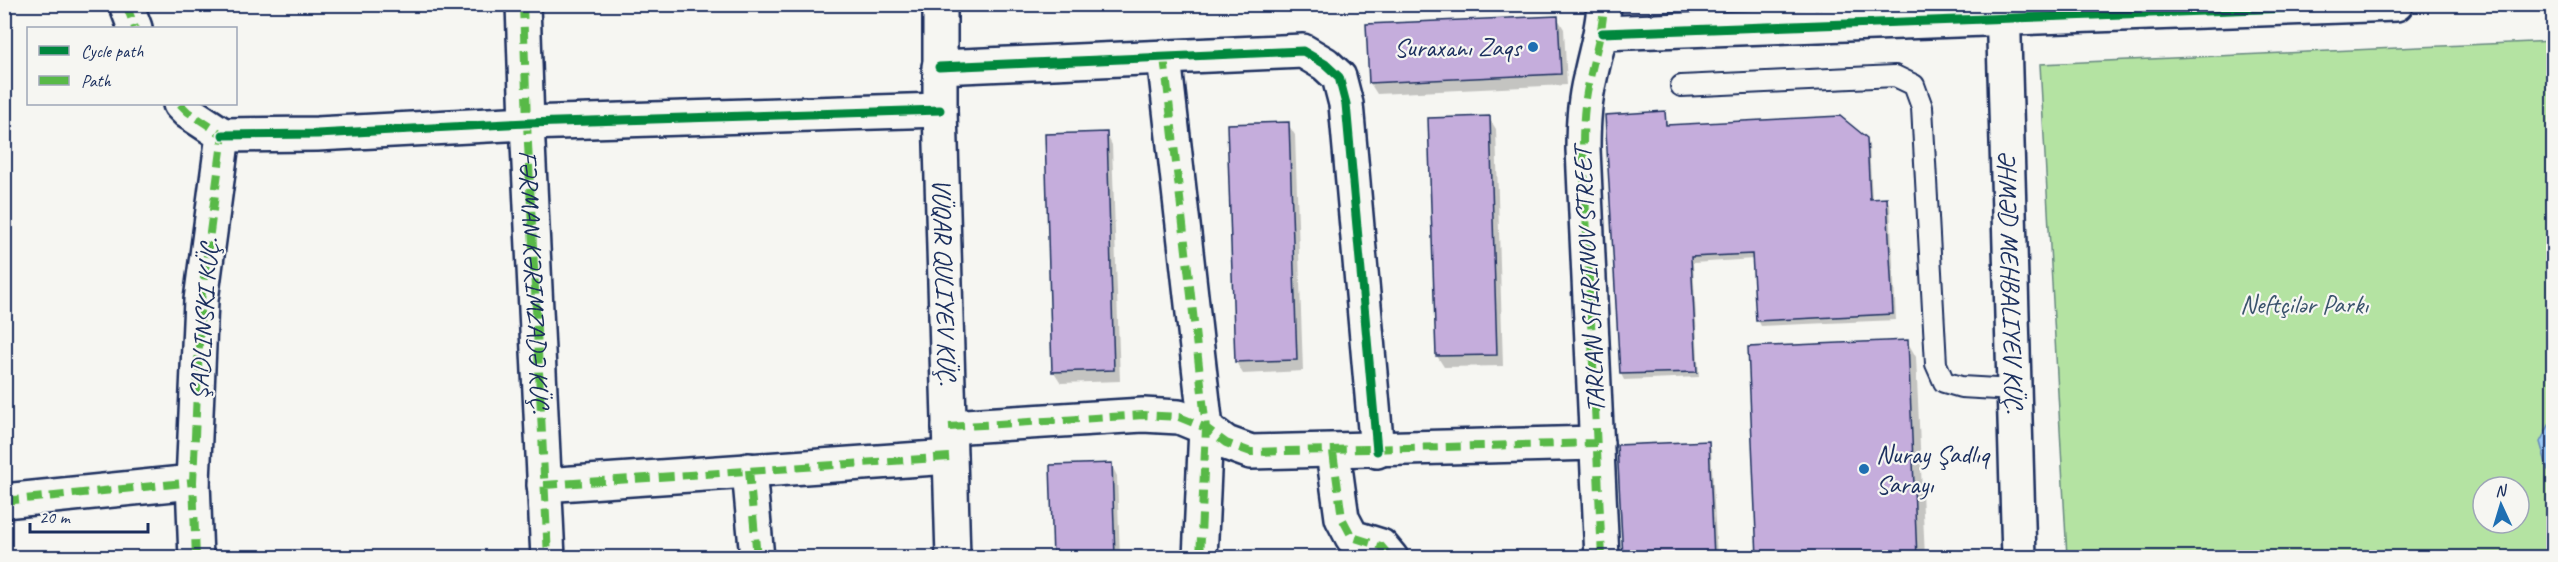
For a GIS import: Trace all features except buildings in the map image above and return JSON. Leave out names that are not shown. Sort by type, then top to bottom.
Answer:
[{"type":"street","points":[[126,4],[135,27]]},
{"type":"street","name":"FƏRMAN KƏRIMZADƏ KÜÇ.","points":[[523,4],[548,558]]},
{"type":"street","name":"VÜQAR QULIYEV KÜÇ.","points":[[940,4],[940,110],[953,558]]},
{"type":"street","points":[[1603,19],[2396,4]]},
{"type":"street","points":[[2003,12],[2019,558]]},
{"type":"street","name":"TARLAN SHIRINOV STREET","points":[[1602,558],[1583,148],[1586,102],[1603,19]]},
{"type":"street","points":[[939,67],[1303,51],[1325,64],[1340,77],[1346,104],[1377,451]]},
{"type":"street","points":[[1164,57],[1206,428],[1200,558]]},
{"type":"street","points":[[181,105],[223,135],[317,134],[527,123],[940,110]]},
{"type":"street","name":"ŞADLINSKI KÜÇ.","points":[[196,558],[193,482],[201,300],[223,135]]},
{"type":"street","points":[[544,485],[749,470],[1143,415],[1179,417],[1206,428],[1226,443],[1251,452],[1377,451],[1597,443]]},
{"type":"street","points":[[1334,452],[1342,518],[1352,537],[1381,546],[1391,558]]},
{"type":"street","points":[[749,470],[757,558]]},
{"type":"street","points":[[4,501],[193,482]]},
{"type":"lane","points":[[1681,86],[1895,76],[1914,84],[1922,107],[1935,364],[1944,382],[1961,387],[2014,390]]},
{"type":"green space","name":"Neftçilər Parkı","points":[[2553,41],[2553,557],[2067,557],[2040,64]]},
{"type":"water","points":[[2553,418],[2553,473],[2548,470],[2540,442]]},
{"type":"marked path","points":[[126,4],[135,27]]},
{"type":"marked path","points":[[523,4],[548,558]]},
{"type":"marked path","points":[[1602,558],[1583,149],[1586,96],[1604,4]]},
{"type":"marked path","points":[[1164,57],[1206,428],[1200,558]]},
{"type":"marked path","points":[[181,105],[223,135],[201,300],[193,482],[196,558]]},
{"type":"marked path","points":[[949,427],[1143,415],[1179,417],[1206,428],[1226,443],[1251,452],[1597,443]]},
{"type":"marked path","points":[[1333,452],[1342,518],[1352,537],[1381,546],[1391,558]]},
{"type":"marked path","points":[[544,485],[950,457]]},
{"type":"marked path","points":[[749,470],[757,558]]},
{"type":"marked path","points":[[4,501],[193,482]]},
{"type":"cycle path","points":[[1602,33],[2396,4]]},
{"type":"cycle path","points":[[939,67],[1303,51],[1325,64],[1339,77],[1346,104],[1377,451]]},
{"type":"cycle path","points":[[223,135],[317,134],[527,123],[940,110]]},
{"type":"place","name":"Suraxanı Zaqs","points":[[1533,47]]},
{"type":"place","name":"Nuray Şadlıq Sarayı","points":[[1864,469]]}]
